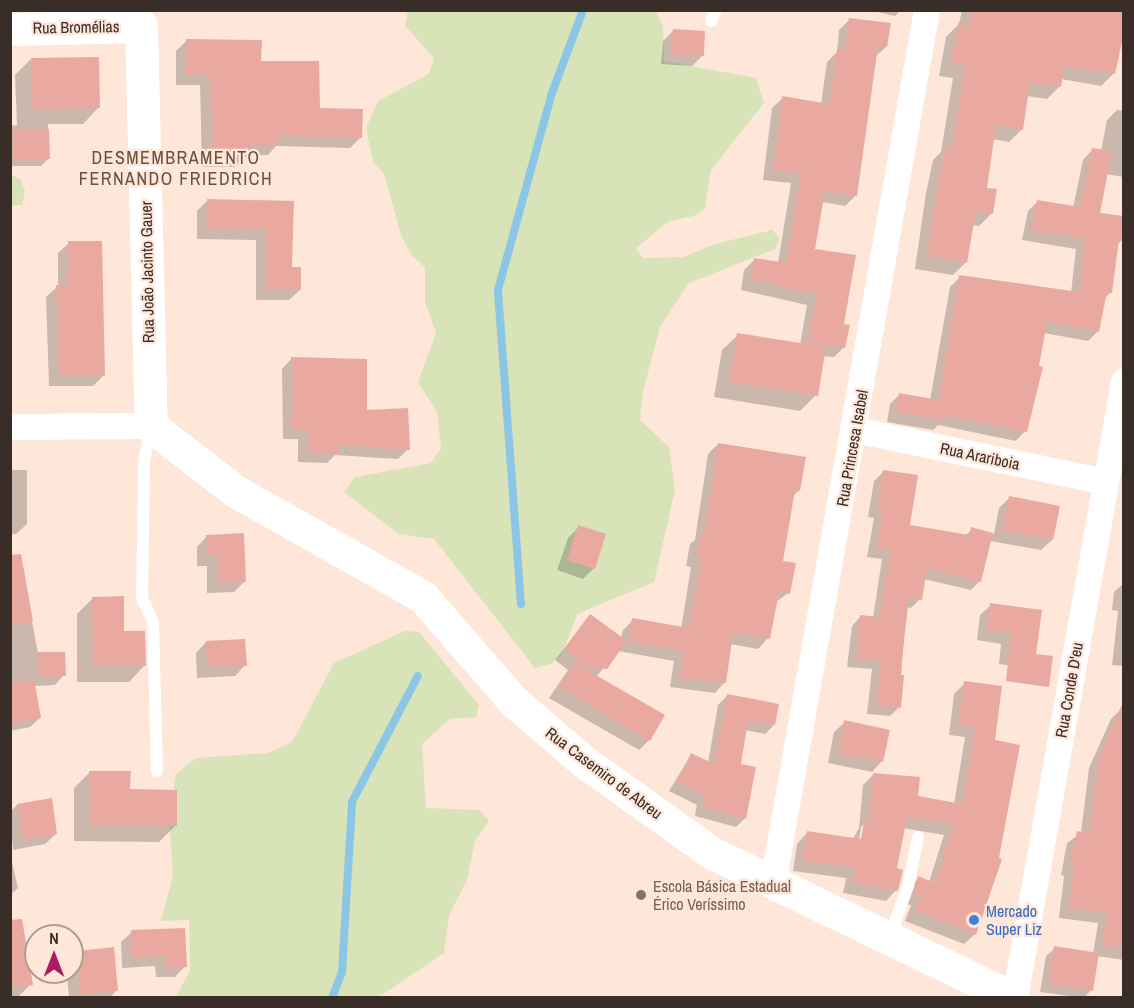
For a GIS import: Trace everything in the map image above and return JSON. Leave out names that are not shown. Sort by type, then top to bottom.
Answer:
[{"type":"street","name":"Rua Princesa Isabel","points":[[773,884],[855,430],[927,10]]},
{"type":"street","name":"Rua Bromélias","points":[[10,28],[141,18]]},
{"type":"street","name":"Rua João Jacinto Gauer","points":[[141,18],[151,426]]},
{"type":"street","name":"Rua Conde D'eu","points":[[1001,994],[1115,483],[1124,382]]},
{"type":"street","points":[[10,427],[151,426]]},
{"type":"street","name":"Rua Casemiro de Abreu","points":[[151,426],[235,491],[423,597],[513,701],[583,761],[712,853],[1001,994]]},
{"type":"street","name":"Rua Arariboia","points":[[855,430],[1115,483]]},
{"type":"lane","points":[[151,426],[144,460],[142,598],[153,622],[157,771]]},
{"type":"lane","points":[[889,939],[908,886],[918,837]]},
{"type":"green space","points":[[408,11],[655,11],[663,25],[664,61],[756,78],[764,103],[711,170],[705,209],[694,216],[669,221],[636,248],[643,258],[683,257],[715,244],[772,230],[780,238],[775,249],[689,283],[660,327],[643,391],[640,420],[669,447],[675,490],[654,582],[577,614],[562,655],[551,664],[535,668],[434,539],[399,534],[344,492],[355,477],[431,463],[441,448],[437,412],[418,382],[436,333],[425,302],[425,267],[412,256],[401,235],[384,174],[373,162],[366,128],[378,101],[429,74],[434,58],[405,26]]},
{"type":"green space","points":[[10,174],[21,180],[25,191],[22,205],[11,205]]},
{"type":"green space","points":[[405,631],[419,632],[479,705],[476,717],[450,719],[422,744],[426,808],[479,810],[489,821],[475,841],[467,880],[449,915],[444,953],[379,997],[176,997],[190,970],[189,920],[161,921],[173,876],[169,821],[176,774],[196,758],[268,753],[292,742],[334,663]]},
{"type":"building","points":[[972,10],[1124,10],[1124,33],[1115,74],[1064,66],[1061,87],[1030,82],[1023,130],[996,125],[987,188],[997,189],[993,214],[976,211],[967,263],[927,256],[938,180],[946,146],[952,147],[965,66],[951,63],[958,23],[969,25]]},
{"type":"building","points":[[849,18],[891,23],[887,47],[878,46],[857,196],[825,191],[815,249],[856,255],[844,324],[850,325],[845,348],[808,342],[817,294],[751,280],[754,258],[786,263],[801,173],[773,170],[782,96],[829,104],[837,49],[845,51]]},
{"type":"building","points":[[673,29],[705,31],[704,56],[671,54]]},
{"type":"building","points":[[186,39],[262,40],[261,61],[319,61],[320,108],[363,109],[362,138],[280,136],[280,145],[247,145],[247,157],[212,157],[210,75],[186,75]]},
{"type":"building","points":[[99,57],[100,108],[32,110],[31,58]]},
{"type":"building","points":[[49,129],[50,159],[14,159],[14,130]]},
{"type":"building","points":[[1092,148],[1112,151],[1100,213],[1124,216],[1124,240],[1119,239],[1112,293],[1107,292],[1099,332],[1047,322],[1039,366],[1043,367],[1027,432],[945,415],[944,421],[896,412],[899,393],[938,400],[959,275],[1079,292],[1085,239],[1031,230],[1037,200],[1080,207]]},
{"type":"building","points":[[207,199],[294,201],[292,267],[301,267],[301,290],[266,290],[266,230],[206,229]]},
{"type":"building","points":[[68,241],[102,241],[105,376],[59,376],[56,285],[68,285]]},
{"type":"building","points":[[737,333],[826,347],[818,396],[729,382]]},
{"type":"building","points":[[291,357],[367,359],[367,410],[408,408],[410,450],[339,445],[339,453],[307,452],[308,430],[292,429]]},
{"type":"building","points":[[718,443],[806,457],[800,491],[795,490],[783,561],[796,563],[790,594],[779,592],[770,639],[733,633],[726,683],[679,678],[683,651],[628,641],[632,618],[689,628],[701,558],[695,556],[700,533],[704,533]]},
{"type":"building","points":[[883,470],[918,475],[910,525],[969,535],[971,527],[993,533],[981,582],[927,569],[922,600],[909,597],[900,675],[904,675],[901,708],[876,705],[881,661],[856,658],[860,615],[879,617],[891,551],[876,548],[883,510],[877,509]]},
{"type":"building","points":[[1009,496],[1060,506],[1053,540],[1002,531]]},
{"type":"building","points":[[578,525],[606,534],[595,569],[567,560]]},
{"type":"building","points":[[244,533],[246,582],[217,583],[217,556],[207,556],[206,535]]},
{"type":"building","points":[[21,554],[33,621],[10,626],[10,555]]},
{"type":"building","points":[[124,596],[124,631],[145,631],[146,666],[93,666],[92,597]]},
{"type":"building","points":[[990,603],[1042,610],[1036,654],[1053,656],[1049,687],[1006,681],[1011,633],[987,630]]},
{"type":"building","points":[[590,614],[627,641],[607,669],[580,666],[665,715],[650,741],[559,687],[578,659],[564,649]]},
{"type":"building","points":[[245,639],[247,666],[207,668],[206,641]]},
{"type":"building","points":[[38,652],[65,652],[66,676],[39,677]]},
{"type":"building","points":[[34,679],[41,718],[10,724],[10,683]]},
{"type":"building","points":[[964,681],[1002,686],[995,740],[1020,745],[999,858],[1002,859],[976,935],[915,910],[921,895],[914,894],[918,876],[935,883],[953,825],[907,817],[897,868],[903,870],[898,891],[853,883],[855,868],[803,861],[807,831],[861,839],[864,821],[869,822],[873,773],[920,777],[918,796],[962,804],[975,727],[958,725]]},
{"type":"building","points":[[727,694],[779,704],[775,725],[748,721],[741,764],[756,767],[746,819],[704,807],[705,795],[677,782],[691,753],[714,764]]},
{"type":"building","points":[[1124,700],[1124,949],[1102,945],[1108,913],[1069,908],[1074,866],[1070,865],[1077,831],[1089,833],[1099,757]]},
{"type":"building","points":[[844,720],[890,730],[883,762],[838,753]]},
{"type":"building","points":[[89,771],[131,771],[130,789],[177,790],[177,826],[89,826]]},
{"type":"building","points":[[52,798],[57,834],[23,840],[17,804]]},
{"type":"building","points":[[22,919],[24,984],[33,985],[10,988],[10,920]]},
{"type":"building","points":[[185,928],[187,967],[165,968],[165,956],[132,958],[131,930]]},
{"type":"building","points":[[1054,946],[1099,953],[1093,991],[1048,984]]},
{"type":"building","points":[[114,947],[118,991],[80,994],[79,984],[84,984],[84,950]]},
{"type":"waterway","points":[[521,604],[498,290],[552,93],[583,10]]},
{"type":"waterway","points":[[332,998],[342,972],[352,802],[418,676]]},
{"type":"place","name":"Escola Básica Estadual Érico Veríssimo","points":[[641,895]]},
{"type":"place","name":"Mercado Super Liz","points":[[974,920]]},
{"type":"district","name":"DESMEMBRAMENTO FERNANDO FRIEDRICH","points":[[176,169]]}]
